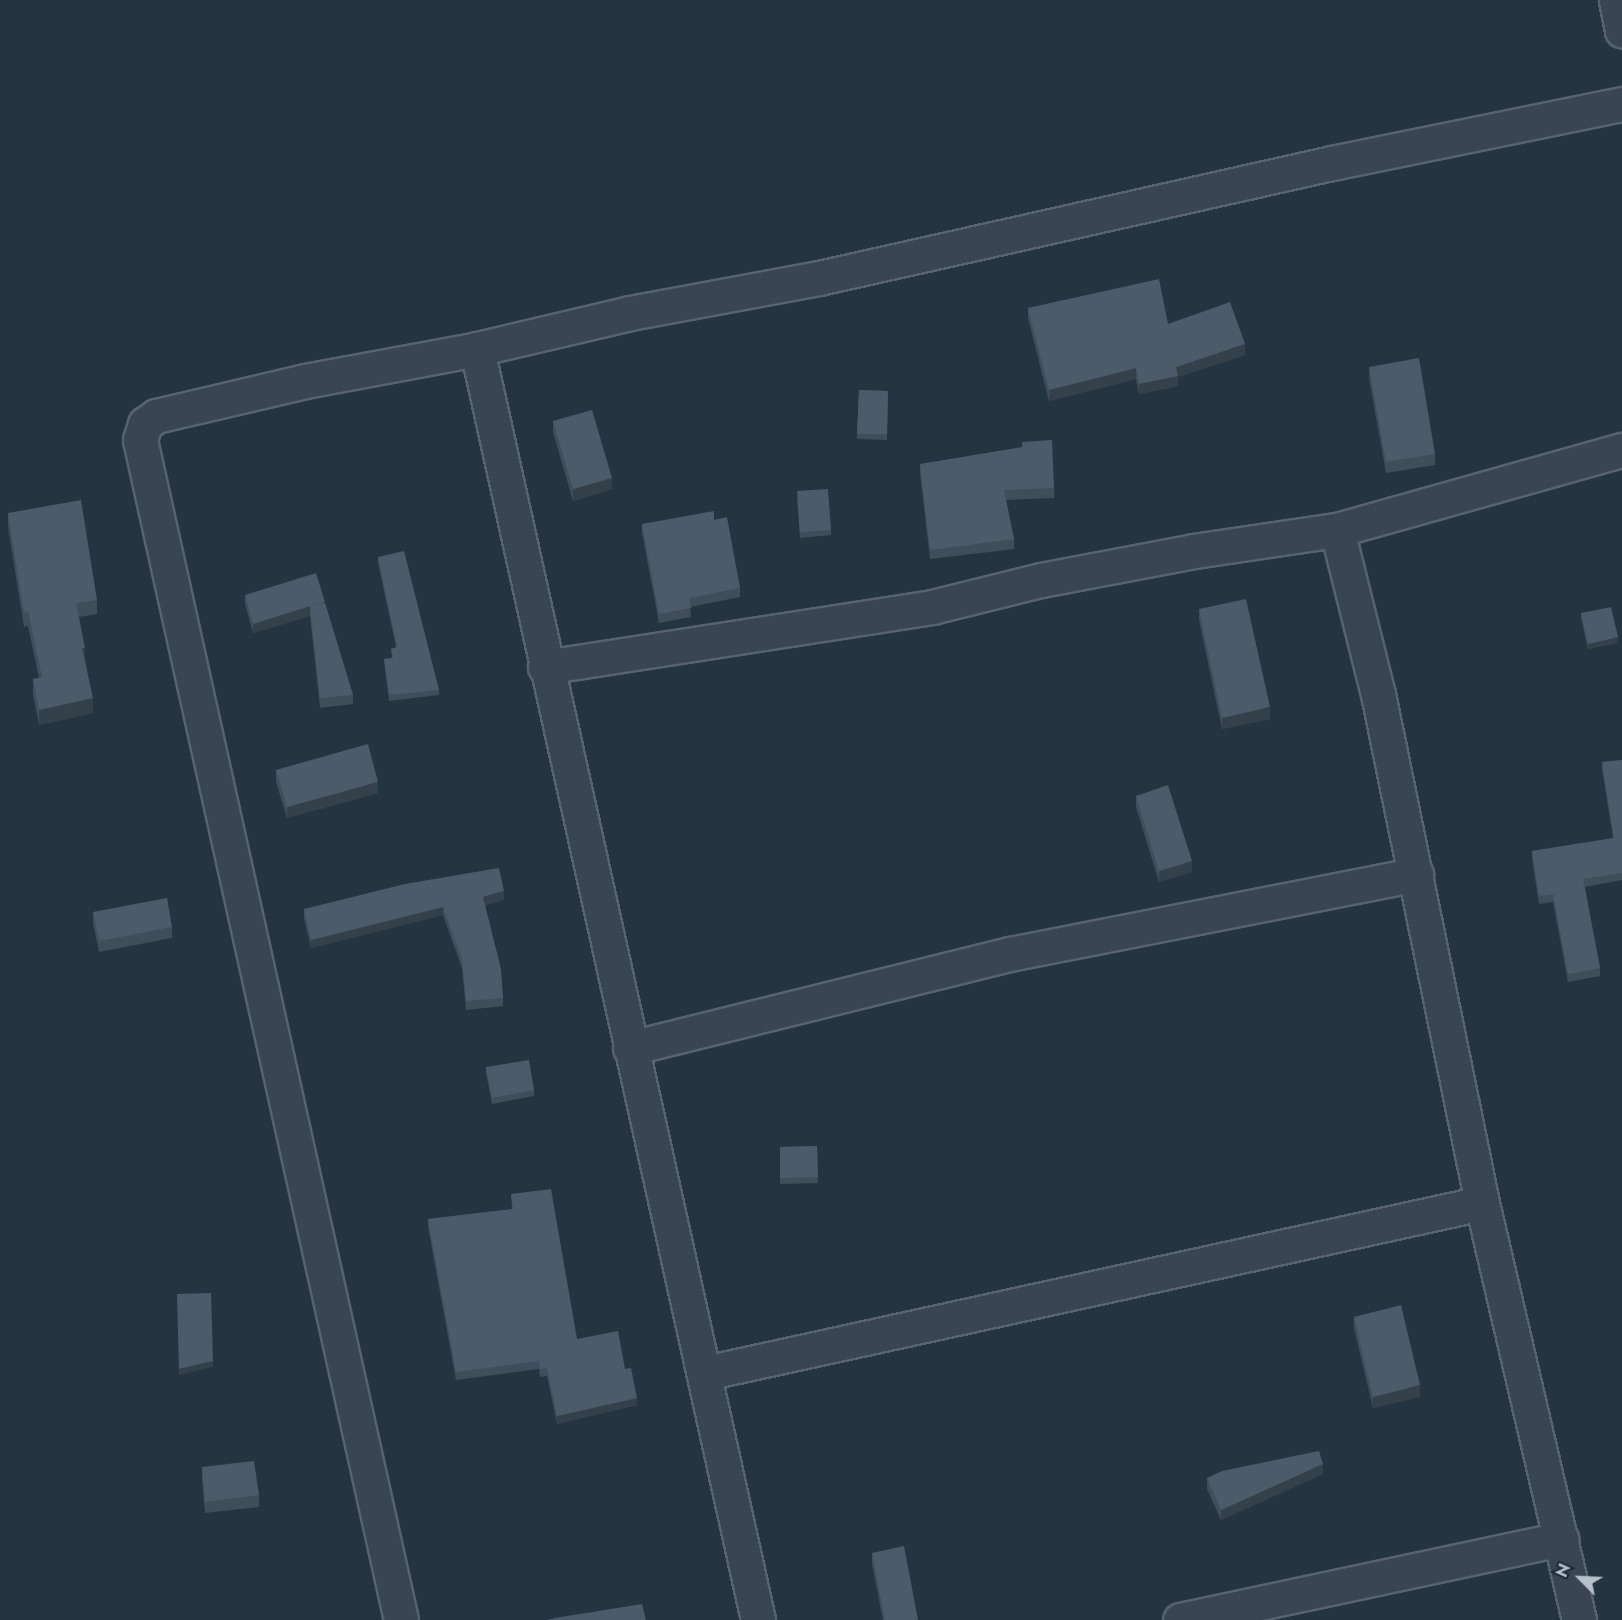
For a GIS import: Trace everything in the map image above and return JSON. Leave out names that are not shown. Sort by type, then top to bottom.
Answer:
[{"type":"street","points":[[1616,0],[1622,30]]},
{"type":"street","points":[[401,1620],[140,440],[145,424],[156,416],[305,381],[477,349],[630,313],[819,278],[1287,173],[1622,104]]},
{"type":"street","points":[[477,349],[545,667],[705,1373],[758,1620]]},
{"type":"street","points":[[545,667],[932,607],[1041,580],[1183,553],[1337,530],[1622,450]]},
{"type":"street","points":[[1337,530],[1378,694],[1482,1203],[1580,1620]]},
{"type":"street","points":[[630,1048],[1010,954],[1416,874]]},
{"type":"street","points":[[705,1373],[1482,1203]]},
{"type":"street","points":[[1180,1620],[1562,1539]]},
{"type":"building","points":[[1159,279],[1168,324],[1230,302],[1245,344],[1176,367],[1178,376],[1139,384],[1136,368],[1049,390],[1028,308]]},
{"type":"building","points":[[1419,358],[1435,454],[1386,462],[1369,367]]},
{"type":"building","points":[[859,390],[888,391],[887,434],[857,434]]},
{"type":"building","points":[[592,410],[612,478],[573,489],[553,421]]},
{"type":"building","points":[[1052,440],[1054,488],[1004,490],[1014,539],[930,550],[920,464],[1022,447],[1022,442]]},
{"type":"building","points":[[828,489],[831,530],[800,532],[797,491]]},
{"type":"building","points":[[81,500],[97,600],[76,603],[85,648],[82,648],[93,698],[39,710],[33,679],[42,677],[28,611],[24,612],[8,513]]},
{"type":"building","points":[[714,511],[714,520],[727,517],[740,588],[689,598],[691,608],[659,614],[642,524]]},
{"type":"building","points":[[404,551],[439,690],[389,695],[384,659],[393,658],[391,649],[397,647],[378,557]]},
{"type":"building","points":[[316,573],[325,602],[311,606],[325,603],[353,695],[320,698],[310,606],[253,624],[245,595]]},
{"type":"building","points":[[1246,599],[1270,707],[1222,718],[1199,609]]},
{"type":"building","points":[[1611,607],[1618,637],[1588,644],[1581,613]]},
{"type":"building","points":[[368,744],[378,782],[287,807],[276,770]]},
{"type":"building","points":[[1622,760],[1622,873],[1583,879],[1600,968],[1568,974],[1553,894],[1539,896],[1532,851],[1614,838],[1602,762]]},
{"type":"building","points":[[1168,785],[1192,861],[1159,871],[1136,796]]},
{"type":"building","points":[[499,868],[504,891],[483,897],[501,969],[503,998],[466,1001],[462,959],[443,907],[311,940],[304,909],[405,884]]},
{"type":"building","points":[[167,898],[172,927],[99,941],[93,912]]},
{"type":"building","points":[[529,1060],[534,1090],[492,1098],[486,1067]]},
{"type":"building","points":[[817,1146],[818,1177],[780,1178],[780,1147]]},
{"type":"building","points":[[551,1189],[577,1339],[618,1331],[625,1369],[631,1368],[637,1398],[557,1416],[547,1368],[540,1369],[539,1361],[456,1372],[428,1219],[513,1209],[511,1194]]},
{"type":"building","points":[[211,1293],[213,1361],[179,1369],[177,1294]]},
{"type":"building","points":[[1401,1305],[1420,1385],[1373,1397],[1354,1317]]},
{"type":"building","points":[[1319,1451],[1323,1464],[1221,1510],[1207,1478],[1222,1471]]},
{"type":"building","points":[[254,1461],[259,1495],[205,1502],[202,1467]]},
{"type":"building","points":[[904,1546],[918,1620],[885,1620],[872,1553]]},
{"type":"building","points":[[642,1604],[646,1620],[547,1620],[555,1618]]}]
